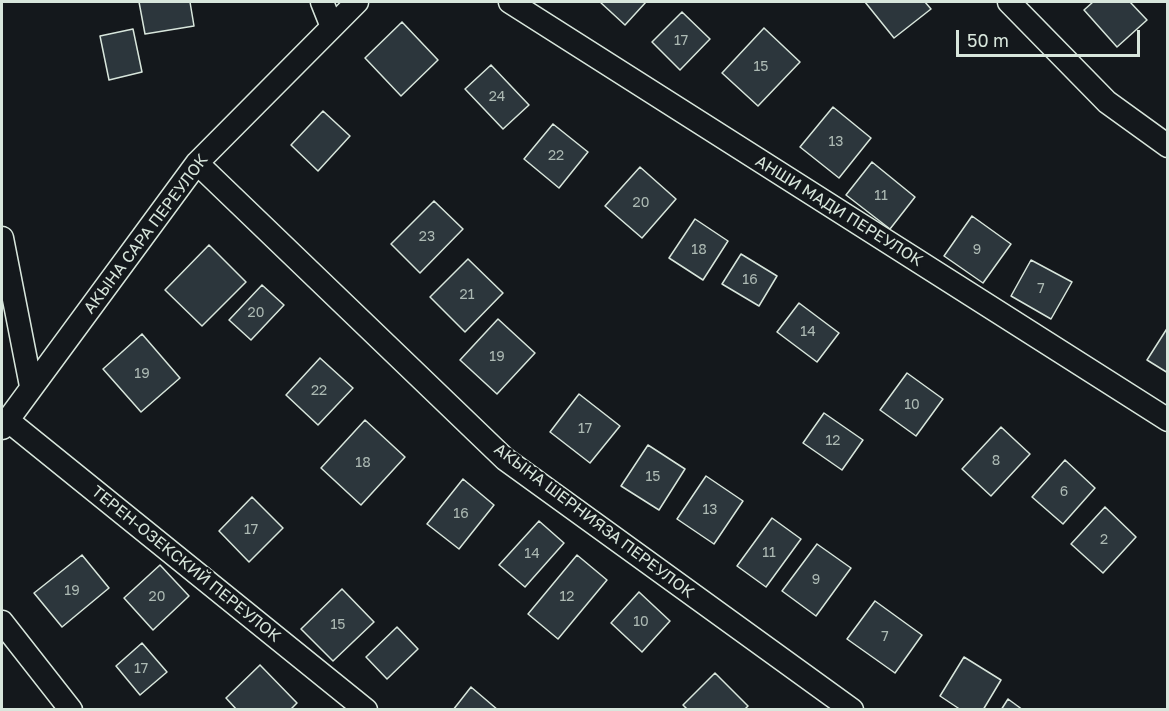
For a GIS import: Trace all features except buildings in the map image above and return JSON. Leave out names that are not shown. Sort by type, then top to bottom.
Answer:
[{"type":"street","points":[[322,2],[332,27]]},
{"type":"street","name":"АКЫНА САРА ПЕРЕУЛОК","points":[[4,424],[197,163],[357,2]]},
{"type":"street","name":"АНШИ МАДИ ПЕРЕУЛОК","points":[[510,2],[1167,420]]},
{"type":"street","points":[[1010,2],[1107,102],[1167,146]]},
{"type":"street","name":"АКЫНА ШЕРНИЯЗА ПЕРЕУЛОК","points":[[197,163],[505,459],[852,710]]},
{"type":"street","points":[[2,238],[31,386]]},
{"type":"street","name":"ТЕРЕН-ОЗЕКСКИЙ ПЕРЕУЛОК","points":[[4,424],[366,710]]},
{"type":"street","points":[[2,622],[71,710]]}]
